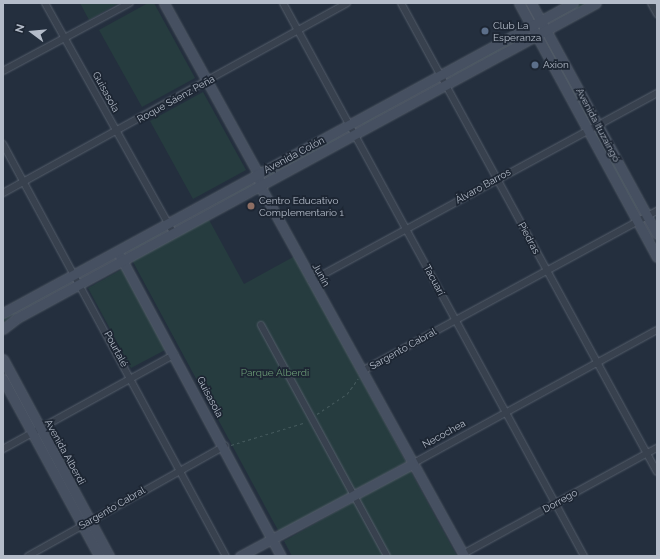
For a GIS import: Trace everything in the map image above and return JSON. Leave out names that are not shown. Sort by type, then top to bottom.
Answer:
[{"type":"main road","name":"Junín","points":[[164,3],[258,173],[260,186],[311,281],[463,555]]},
{"type":"main road","name":"Avenida Ituzaingó","points":[[519,3],[588,129],[636,221],[657,257]]},
{"type":"main road","name":"Avenida Ituzaingó","points":[[531,3],[657,234]]},
{"type":"main road","name":"Avenida Colón","points":[[3,313],[117,249],[573,3]]},
{"type":"main road","name":"Avenida Colón","points":[[3,329],[17,318],[80,283],[356,135],[536,34],[596,3]]},
{"type":"main road","name":"Guisasola","points":[[117,249],[225,446],[281,556]]},
{"type":"main road","name":"Avenida Alberdi","points":[[3,359],[36,431],[82,525],[99,556]]},
{"type":"main road","name":"Avenida Alberdi","points":[[3,379],[90,520],[109,556]]},
{"type":"main road","name":"Necochea","points":[[240,556],[412,464]]},
{"type":"street","name":"Guisasola","points":[[45,3],[173,232]]},
{"type":"street","points":[[3,71],[130,3]]},
{"type":"street","name":"Tacuarí","points":[[283,3],[356,135],[455,320],[507,411],[555,504],[584,556]]},
{"type":"street","name":"Roque Sáenz Peña","points":[[3,193],[116,132],[347,3]]},
{"type":"street","name":"Piedras","points":[[401,3],[444,85],[657,472]]},
{"type":"street","points":[[651,3],[657,14]]},
{"type":"street","name":"Álvaro Barros","points":[[311,281],[407,229],[496,178],[657,93]]},
{"type":"street","name":"Pourtalé","points":[[3,144],[80,283],[226,556]]},
{"type":"street","name":"Sargento Cabral","points":[[362,371],[636,221],[657,211]]},
{"type":"street","points":[[261,325],[386,556]]},
{"type":"street","name":"Necochea","points":[[412,464],[657,330]]},
{"type":"street","points":[[3,449],[175,354]]},
{"type":"street","name":"Sargento Cabral","points":[[28,556],[90,520],[225,446]]},
{"type":"street","name":"Dorrego","points":[[463,555],[657,448]]},
{"type":"path","name":"Sargento Cabral","points":[[225,446],[311,418],[347,394],[362,371]]},
{"type":"green space","points":[[80,3],[116,3],[117,4],[89,20]]},
{"type":"green space","points":[[148,3],[154,3],[195,78],[142,107],[99,30]]},
{"type":"green space","points":[[582,3],[587,3],[555,20],[554,18]]},
{"type":"green space","points":[[522,36],[523,38],[454,75],[452,73]]},
{"type":"green space","points":[[548,42],[589,117],[587,118],[546,43]]},
{"type":"green space","points":[[431,85],[363,125],[362,122]]},
{"type":"green space","points":[[203,92],[246,170],[193,199],[150,121]]},
{"type":"green space","points":[[597,133],[638,208],[636,209],[595,134]]},
{"type":"green space","points":[[339,136],[340,138],[270,175],[269,173]]},
{"type":"green space","points":[[249,184],[251,187],[180,221]]},
{"type":"green space","name":"Parque Alberdi","points":[[208,218],[244,284],[295,256],[406,462],[279,532],[132,260]]},
{"type":"green space","points":[[160,232],[161,235],[129,252],[128,249]]},
{"type":"green space","points":[[124,268],[167,349],[131,368],[88,288]]},
{"type":"green space","points":[[71,282],[11,316],[3,323],[3,317]]},
{"type":"green space","points":[[410,470],[457,556],[292,556],[284,541]]},
{"type":"place","name":"Club La Esperanza","points":[[485,31]]},
{"type":"place","name":"Axion","points":[[535,65]]},
{"type":"place","name":"Centro Educativo Complementario 1","points":[[251,206]]}]
